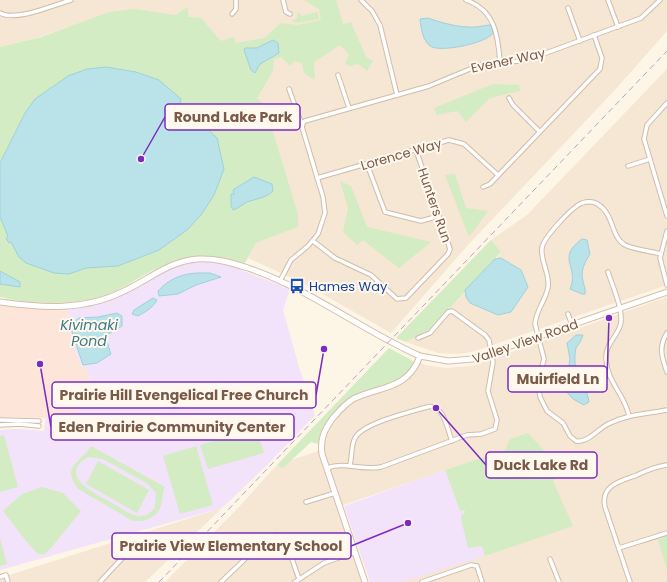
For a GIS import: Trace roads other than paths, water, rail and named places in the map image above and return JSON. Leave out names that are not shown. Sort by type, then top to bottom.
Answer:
[{"type":"street","points":[[0,13],[7,16],[17,16],[71,0]]},
{"type":"street","points":[[232,14],[236,9],[236,0]]},
{"type":"street","points":[[283,0],[286,12],[290,14]]},
{"type":"street","points":[[361,0],[372,11],[380,26],[397,95]]},
{"type":"street","points":[[466,0],[471,1],[487,13],[495,26],[500,62]]},
{"type":"street","points":[[608,0],[618,27]]},
{"type":"street","name":"Evener Way","points":[[303,124],[305,121],[439,82],[471,67],[529,59],[641,18],[660,0]]},
{"type":"street","points":[[568,8],[580,41]]},
{"type":"street","points":[[483,188],[490,184],[498,176],[600,69],[602,58],[594,35]]},
{"type":"street","points":[[338,75],[349,108]]},
{"type":"street","points":[[280,281],[291,260],[313,241],[321,227],[324,213],[323,197],[303,124],[300,120],[289,89]]},
{"type":"street","points":[[510,98],[513,105],[540,132]]},
{"type":"street","points":[[667,103],[650,121],[645,129],[644,139],[667,216]]},
{"type":"street","name":"Lorence Way","points":[[317,178],[449,140],[459,142],[468,148],[498,176]]},
{"type":"street","name":"Hunters Run","points":[[313,241],[335,258],[371,275],[397,299],[404,299],[449,252],[439,216],[416,150]]},
{"type":"street","points":[[628,166],[650,159]]},
{"type":"street","points":[[367,164],[385,212],[421,221],[439,216]]},
{"type":"street","points":[[661,254],[625,245],[617,237],[611,219],[601,207],[590,202],[579,204],[548,236],[542,246],[541,254],[549,283],[535,324],[544,359],[538,382],[540,397],[547,411],[563,423],[572,439],[576,442],[584,441],[607,425],[629,416],[667,410]]},
{"type":"street","points":[[667,231],[661,254],[661,266],[667,285]]},
{"type":"street","name":"Valley View Road","points":[[1,302],[54,307],[86,304],[123,292],[172,265],[196,259],[226,261],[280,281],[420,356],[437,360],[460,361],[492,353],[667,292]]},
{"type":"street","points":[[608,272],[619,308],[620,326],[608,347],[606,359],[610,378],[627,407],[629,416]]},
{"type":"street","points":[[327,468],[340,464],[368,468],[381,467],[452,440],[467,435],[485,433],[495,429],[497,426],[497,420],[488,391],[493,366],[492,353],[485,335],[452,311],[448,312],[430,333],[418,338]]},
{"type":"street","points":[[568,314],[572,325]]},
{"type":"street","points":[[667,333],[662,341],[661,352],[667,372]]},
{"type":"street","points":[[365,582],[320,444],[324,432],[344,406],[353,400],[403,380],[414,370],[420,356]]},
{"type":"street","points":[[350,465],[355,438],[368,427],[427,407],[437,406],[452,440]]},
{"type":"street","points":[[0,420],[39,423],[0,425]]},
{"type":"street","points":[[630,582],[605,507],[604,502],[606,492],[618,482],[651,468],[667,465]]},
{"type":"street","points":[[306,502],[335,493]]},
{"type":"street","points":[[618,548],[667,533]]},
{"type":"street","points":[[221,582],[267,538],[274,535],[282,536],[285,539],[299,579]]},
{"type":"street","points":[[100,582],[128,552],[129,545]]},
{"type":"street","points":[[295,582],[324,563],[355,552]]},
{"type":"street","points":[[550,559],[553,572],[559,582]]},
{"type":"street","points":[[422,582],[466,566],[475,565],[478,568],[482,582]]},
{"type":"street","points":[[0,577],[6,575],[8,582]]},
{"type":"water","points":[[428,18],[463,27],[491,25],[493,33],[489,37],[464,46],[445,48],[432,47],[426,42],[420,23],[420,19]]},
{"type":"water","points":[[273,40],[278,43],[279,53],[260,64],[255,73],[251,70],[244,50],[245,48],[257,48]]},
{"type":"water","points":[[106,67],[136,72],[159,80],[181,99],[180,103],[217,138],[224,169],[214,195],[201,215],[187,230],[159,250],[118,266],[86,268],[69,274],[54,273],[26,263],[19,257],[11,242],[9,243],[6,238],[8,236],[0,217],[0,163],[25,113],[35,99],[68,76],[87,69]]},
{"type":"water","points":[[254,177],[272,184],[273,191],[260,198],[247,202],[233,210],[231,206],[231,194],[234,194],[233,190]]},
{"type":"water","points":[[582,239],[587,240],[590,254],[585,263],[582,274],[585,294],[570,289],[572,274],[569,258],[570,252]]},
{"type":"water","points":[[501,258],[521,270],[528,287],[511,312],[498,315],[470,303],[466,297],[465,290],[495,259]]},
{"type":"water","points":[[0,271],[20,282],[20,287],[0,284]]},
{"type":"water","points":[[197,273],[210,273],[221,277],[196,285],[178,294],[159,296],[158,291],[171,280],[181,276]]},
{"type":"water","points":[[153,298],[157,300],[149,310],[138,316],[132,314],[134,310]]},
{"type":"water","name":"Kivimaki Pond","points":[[117,313],[122,316],[122,326],[105,336],[111,354],[97,363],[83,365],[71,329],[71,324],[79,318],[98,317]]},
{"type":"water","points":[[576,335],[583,335],[576,348],[575,358],[577,377],[587,393],[589,402],[584,405],[573,399],[565,390],[570,359],[567,343]]},
{"type":"railway","points":[[159,582],[667,51]]},
{"type":"place","name":"Round Lake Park","points":[[141,159]]},
{"type":"place","name":"Hames Way","points":[[297,286]]},
{"type":"place","name":"Muirfield Ln","points":[[609,318]]},
{"type":"place","name":"Prairie Hill Evengelical Free Church","points":[[324,349]]},
{"type":"place","name":"Eden Prairie Community Center","points":[[40,364]]},
{"type":"place","name":"Duck Lake Rd","points":[[436,408]]},
{"type":"place","name":"Prairie View Elementary School","points":[[408,523]]}]
